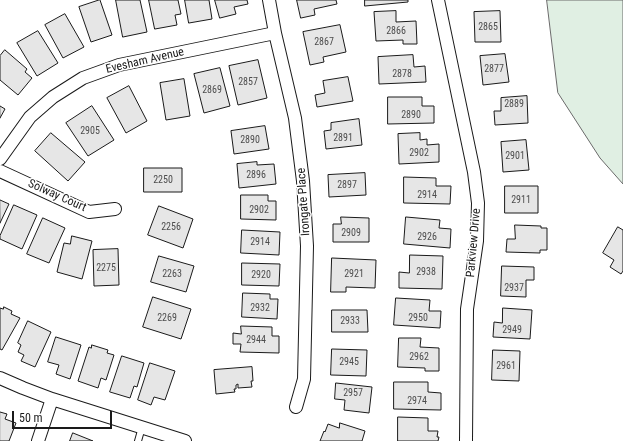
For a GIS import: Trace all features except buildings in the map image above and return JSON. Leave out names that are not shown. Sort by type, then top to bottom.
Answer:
[{"type":"street","name":"Irongate Place","points":[[269,0],[275,33],[295,118],[305,210],[306,246],[304,379],[296,407]]},
{"type":"street","name":"Parkview Drive","points":[[438,0],[474,172],[478,203],[477,241],[467,309],[466,441]]},
{"type":"street","name":"Evesham Avenue","points":[[0,159],[30,117],[53,97],[82,78],[119,65],[275,33]]},
{"type":"street","name":"Solway Court","points":[[0,171],[89,212],[116,209]]},
{"type":"street","points":[[0,378],[52,399],[185,441]]},
{"type":"street","points":[[38,441],[52,399]]},
{"type":"lane","points":[[138,441],[142,428]]},
{"type":"green space","points":[[547,0],[623,0],[623,184],[600,158],[558,93]]}]
